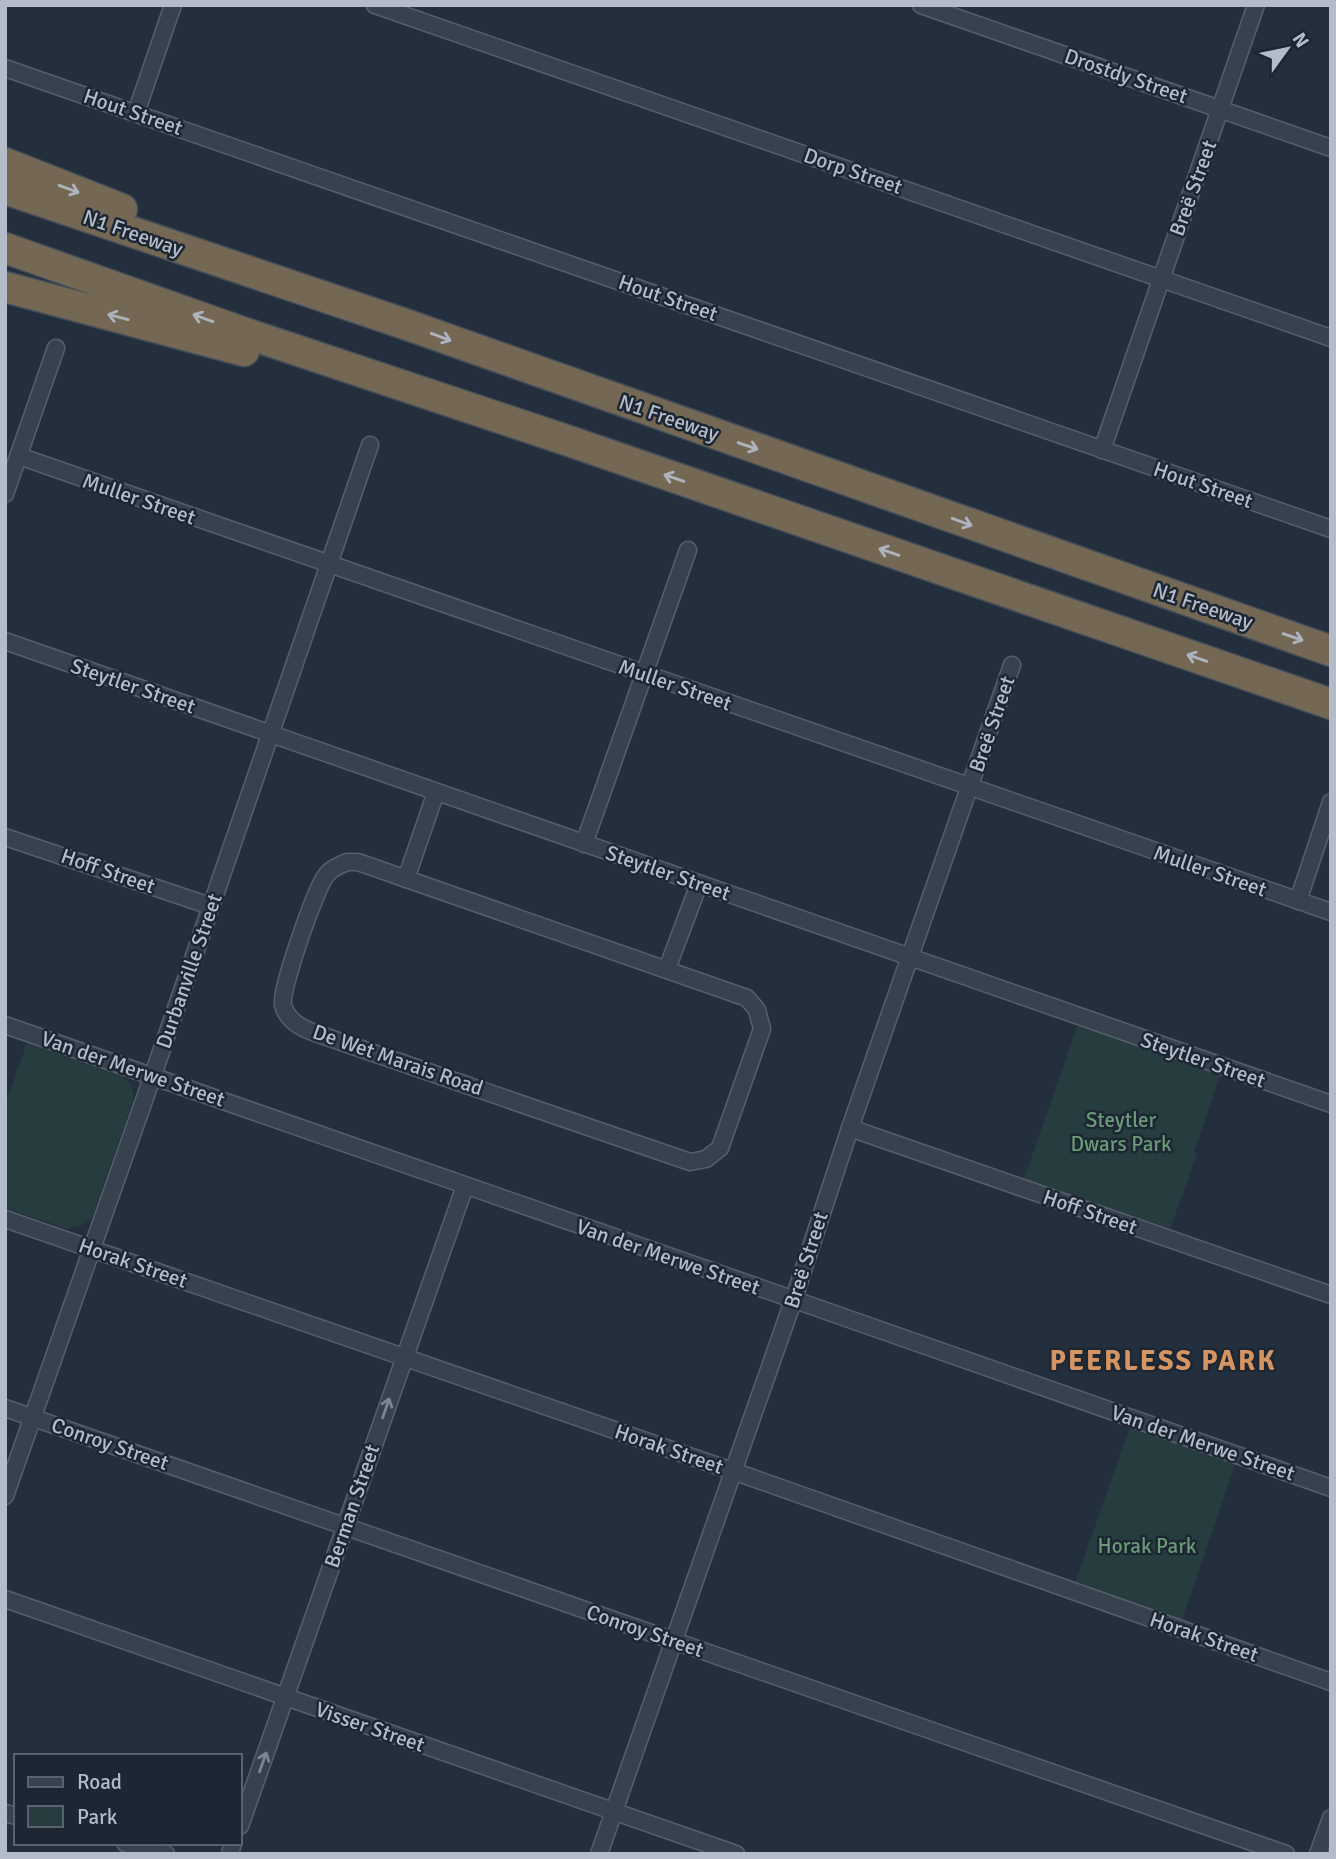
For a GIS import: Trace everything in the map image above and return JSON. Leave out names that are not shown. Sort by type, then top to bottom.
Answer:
[{"type":"highway","points":[[5,163],[368,303],[402,323]]},
{"type":"highway","name":"N1 Freeway","points":[[5,189],[402,323],[1331,650]]},
{"type":"highway","points":[[5,248],[1331,704]]},
{"type":"highway","points":[[5,287],[360,383],[421,393]]},
{"type":"street","points":[[136,113],[173,5]]},
{"type":"street","name":"Dorp Street","points":[[375,5],[1331,338]]},
{"type":"street","name":"Drostdy Street","points":[[921,5],[1331,148]]},
{"type":"street","name":"Breë Street","points":[[1102,450],[1256,5]]},
{"type":"street","name":"Hout Street","points":[[5,68],[1331,529]]},
{"type":"street","points":[[5,494],[56,348]]},
{"type":"street","name":"Durbanville Street","points":[[5,1496],[272,734],[327,564],[370,444]]},
{"type":"street","name":"Muller Street","points":[[19,456],[1331,912]]},
{"type":"street","points":[[584,844],[688,550]]},
{"type":"street","name":"Steytler Street","points":[[5,641],[1331,1104]]},
{"type":"street","name":"Breë Street","points":[[598,1854],[793,1301],[850,1128],[1012,665]]},
{"type":"street","points":[[405,879],[436,792]]},
{"type":"street","points":[[1298,901],[1331,802]]},
{"type":"street","name":"Hoff Street","points":[[5,836],[210,906]]},
{"type":"street","name":"De Wet Marais Road","points":[[353,862],[667,969],[747,998],[761,1019],[760,1038],[720,1149],[699,1162],[680,1158],[308,1031],[292,1020],[283,1004],[286,982],[325,876],[338,866],[353,862]]},
{"type":"street","points":[[667,969],[699,884]]},
{"type":"street","name":"Van der Merwe Street","points":[[5,1026],[153,1075],[1331,1488]]},
{"type":"street","name":"Hoff Street","points":[[850,1128],[1331,1295]]},
{"type":"street","name":"Berman Street","points":[[242,1820],[465,1186]]},
{"type":"street","name":"Horak Street","points":[[5,1219],[404,1356],[1331,1682]]},
{"type":"street","name":"Conroy Street","points":[[5,1408],[1286,1854]]},
{"type":"street","name":"Visser Street","points":[[5,1599],[736,1854]]},
{"type":"street","points":[[1318,1854],[1331,1818]]},
{"type":"street","points":[[132,1845],[166,1854]]},
{"type":"green space","name":"Steytler Dwars Park","points":[[1078,1024],[1221,1073],[1194,1152],[1197,1154],[1169,1232],[1023,1182]]},
{"type":"green space","points":[[27,1043],[122,1076],[133,1090],[133,1101],[92,1217],[81,1226],[68,1229],[5,1208],[5,1105]]},
{"type":"green space","name":"Horak Park","points":[[1130,1427],[1235,1465],[1182,1620],[1075,1583]]},
{"type":"district","name":"PEERLESS PARK","points":[[1163,1360]]}]
